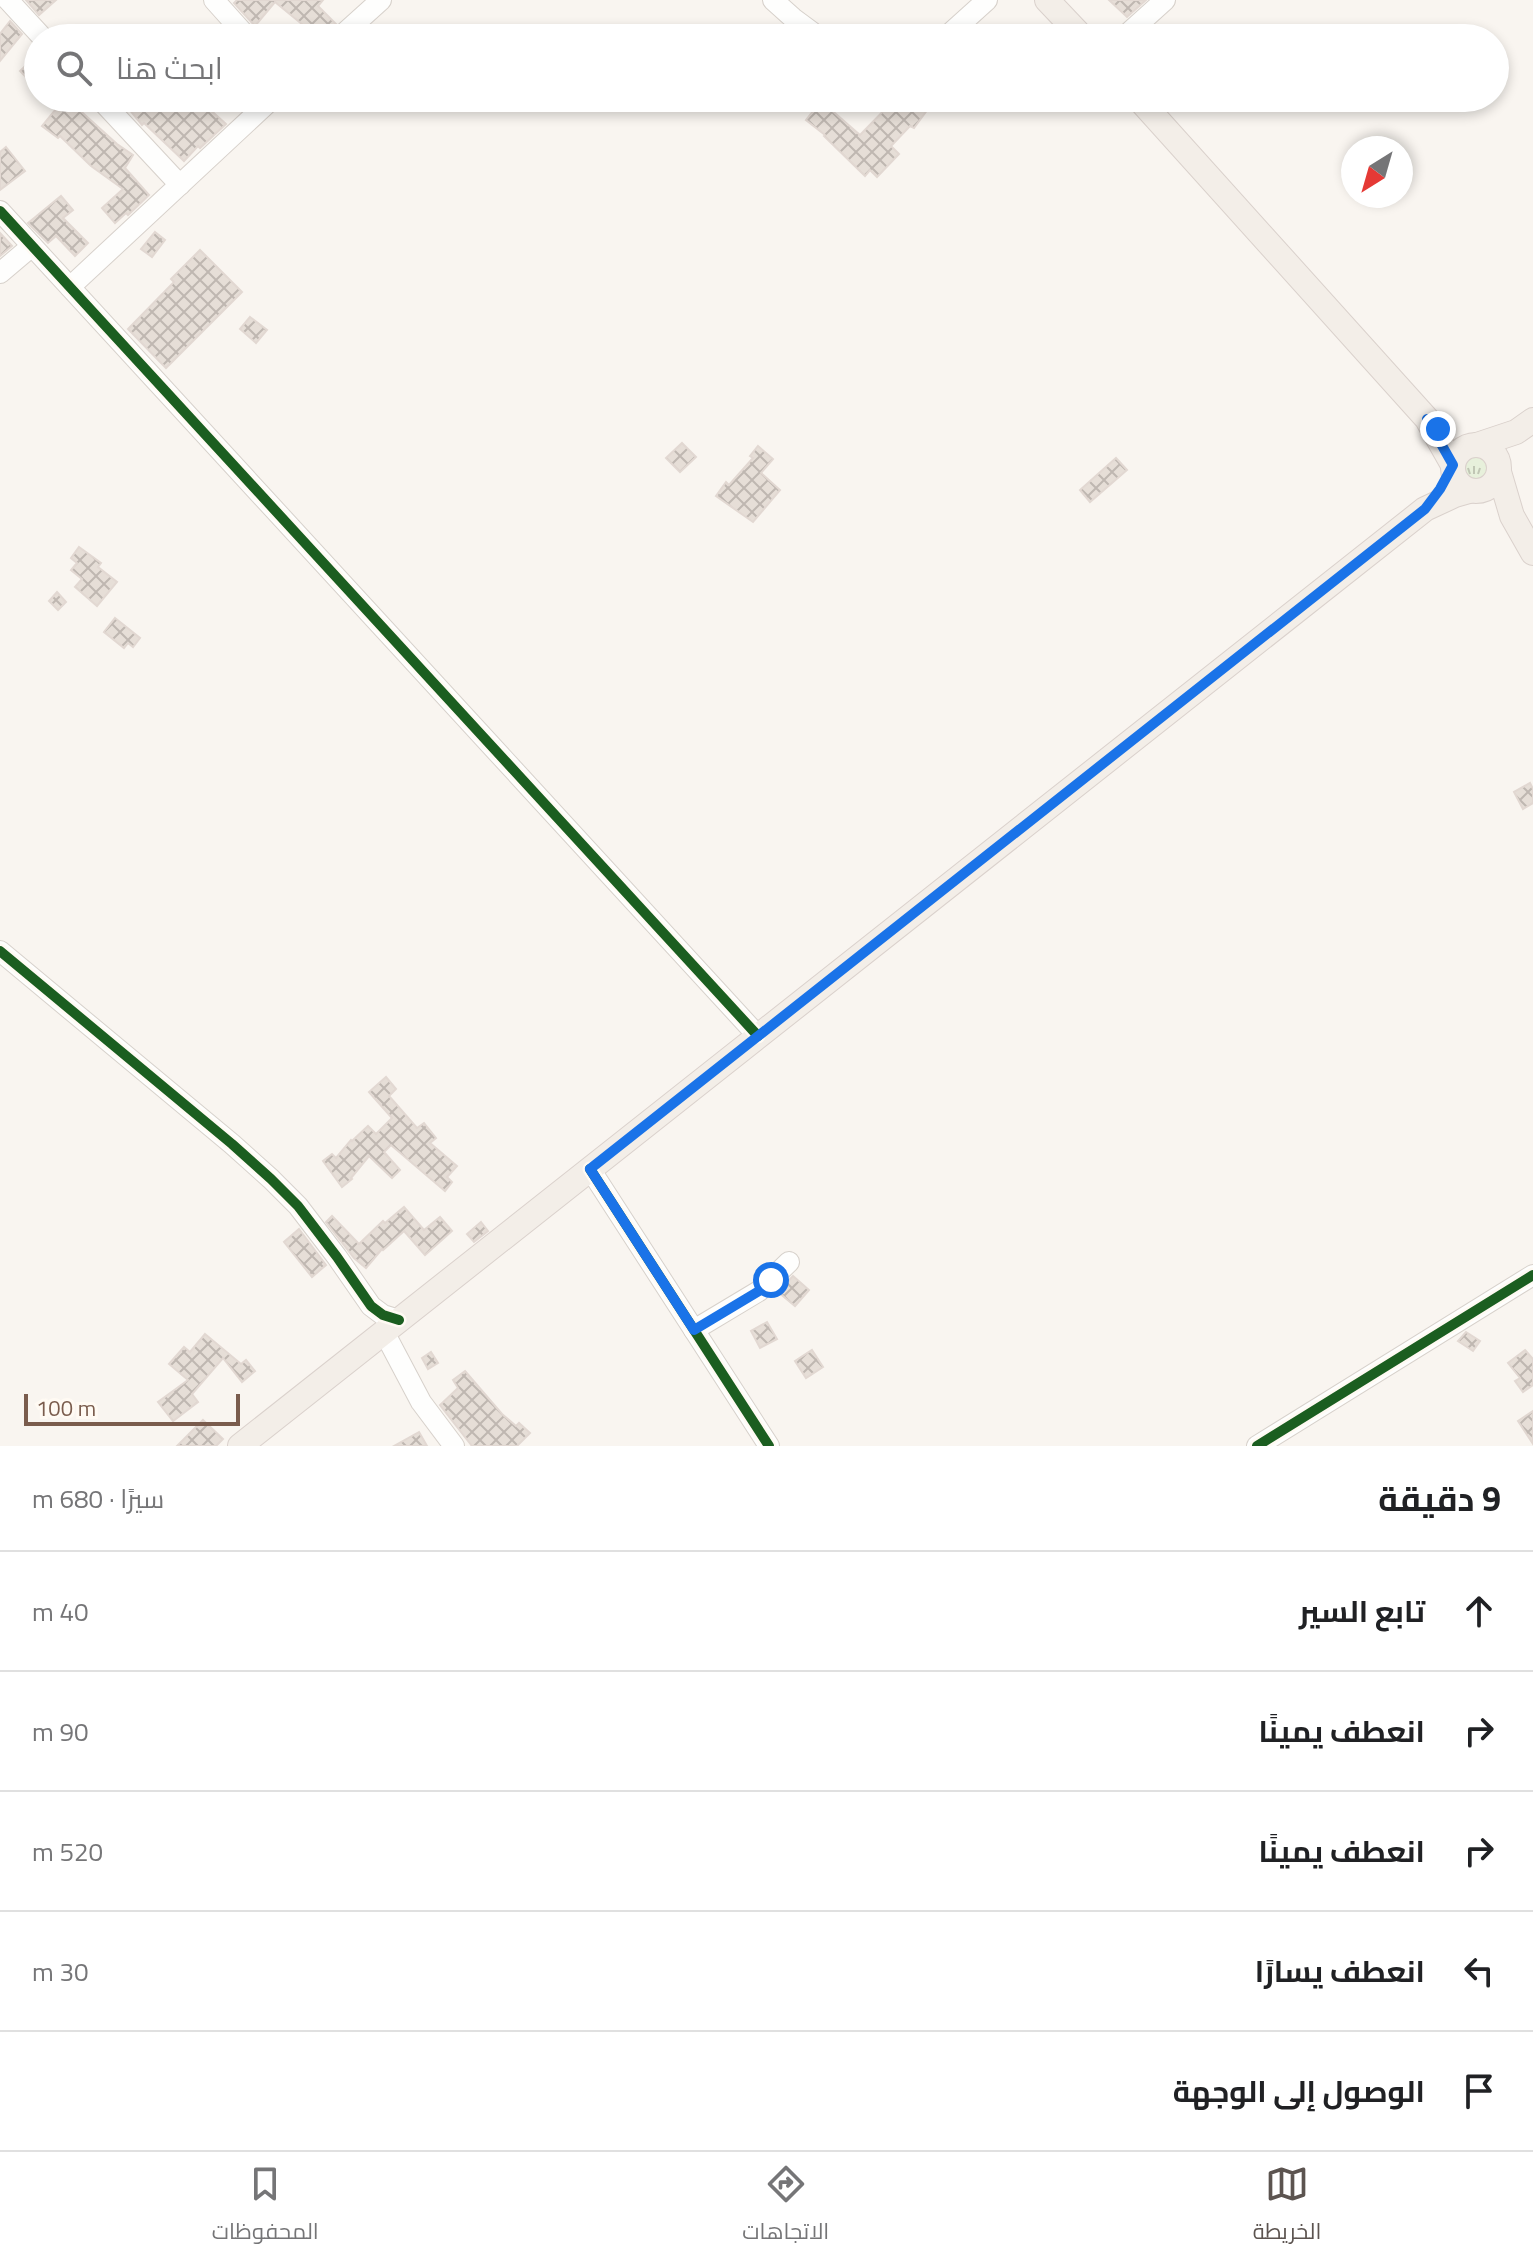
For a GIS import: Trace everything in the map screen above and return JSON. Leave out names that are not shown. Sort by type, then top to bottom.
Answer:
[{"type":"main road","points":[[1047,0],[1070,24]]},
{"type":"main road","points":[[1151,112],[1427,419],[1463,444],[1490,449],[1495,454],[1512,516],[1529,547]]},
{"type":"main road","points":[[1427,419],[1453,466],[1457,482],[1507,521],[1529,547]]},
{"type":"main road","points":[[1425,509],[1440,489],[1460,451],[1516,432],[1530,422]]},
{"type":"main road","points":[[240,1446],[1425,509],[1455,495],[1490,488],[1498,478],[1508,451],[1530,422]]},
{"type":"street","points":[[8,0],[30,24]]},
{"type":"street","points":[[214,0],[235,24]]},
{"type":"street","points":[[354,24],[381,0]]},
{"type":"street","points":[[773,0],[801,24]]},
{"type":"street","points":[[960,24],[987,0]]},
{"type":"street","points":[[1138,24],[1165,0]]},
{"type":"street","points":[[112,112],[180,185]]},
{"type":"street","points":[[70,287],[258,112]]},
{"type":"street","points":[[0,211],[758,1036]]},
{"type":"street","points":[[0,273],[32,246]]},
{"type":"street","points":[[0,951],[232,1144],[298,1206],[371,1306],[392,1326],[421,1402],[454,1446]]},
{"type":"street","points":[[590,1169],[769,1446]]},
{"type":"street","points":[[694,1330],[759,1291],[789,1262]]},
{"type":"street","points":[[1257,1446],[1533,1275]]},
{"type":"green space","points":[[1476,452],[1488,457],[1493,469],[1488,481],[1476,486],[1464,481],[1459,469],[1464,457]]},
{"type":"building","points":[[26,0],[56,0],[39,15]]},
{"type":"building","points":[[237,0],[323,0],[318,6],[336,24],[302,24],[275,2],[257,24],[253,24],[234,3]]},
{"type":"building","points":[[1109,0],[1146,0],[1127,17]]},
{"type":"building","points":[[10,21],[22,34],[0,61],[0,34]]},
{"type":"building","points":[[54,112],[82,112],[133,155],[125,168],[149,195],[115,223],[102,208],[123,189],[91,166],[60,136],[58,138],[42,126]]},
{"type":"building","points":[[131,112],[213,112],[226,124],[184,161],[144,123],[142,125]]},
{"type":"building","points":[[812,112],[834,112],[860,135],[882,112],[926,112],[914,128],[910,126],[891,146],[899,154],[877,177],[870,170],[865,176],[806,120]]},
{"type":"building","points":[[6,147],[25,171],[0,190],[0,152]]},
{"type":"building","points":[[61,196],[73,210],[63,218],[88,243],[75,256],[56,236],[48,243],[28,223]]},
{"type":"building","points":[[155,232],[165,240],[152,257],[141,249]]},
{"type":"building","points":[[0,233],[12,246],[0,256]]},
{"type":"building","points":[[200,250],[242,292],[166,368],[128,329]]},
{"type":"building","points":[[250,317],[267,330],[256,343],[240,329]]},
{"type":"building","points":[[682,443],[696,457],[680,472],[666,458]]},
{"type":"building","points":[[758,446],[773,459],[761,473],[780,490],[753,522],[716,496],[726,482],[729,485],[753,458],[750,456]]},
{"type":"building","points":[[1116,458],[1127,470],[1090,502],[1080,490]]},
{"type":"building","points":[[79,547],[101,563],[98,567],[117,582],[97,606],[75,587],[82,579],[71,570],[77,563],[71,558]]},
{"type":"building","points":[[57,592],[66,602],[58,610],[49,601]]},
{"type":"building","points":[[115,618],[140,638],[133,647],[128,643],[124,648],[104,632]]},
{"type":"building","points":[[1530,783],[1533,803],[1523,809],[1514,792]]},
{"type":"building","points":[[386,1077],[396,1089],[389,1096],[417,1128],[424,1123],[436,1138],[430,1143],[457,1166],[447,1177],[452,1182],[445,1191],[391,1145],[384,1152],[400,1170],[392,1178],[369,1156],[342,1187],[323,1161],[332,1154],[336,1158],[368,1126],[376,1134],[392,1118],[369,1092]]},
{"type":"building","points":[[404,1207],[424,1230],[440,1217],[452,1231],[425,1255],[404,1231],[382,1249],[366,1268],[354,1258],[326,1222],[332,1216],[359,1244],[383,1221],[385,1223]]},
{"type":"building","points":[[481,1222],[488,1231],[474,1242],[467,1234]]},
{"type":"building","points":[[299,1229],[326,1265],[312,1277],[284,1242]]},
{"type":"building","points":[[793,1276],[809,1290],[795,1306],[778,1292]]},
{"type":"building","points":[[767,1322],[777,1339],[760,1348],[751,1331]]},
{"type":"building","points":[[1466,1332],[1480,1341],[1473,1351],[1458,1341]]},
{"type":"building","points":[[205,1334],[241,1364],[246,1360],[255,1371],[242,1382],[223,1358],[192,1394],[198,1402],[173,1421],[158,1402],[188,1380],[169,1364],[184,1347],[190,1352]]},
{"type":"building","points":[[812,1350],[823,1367],[806,1378],[795,1361]]},
{"type":"building","points":[[1525,1350],[1533,1359],[1533,1385],[1523,1392],[1515,1381],[1520,1378],[1508,1363]]},
{"type":"building","points":[[431,1352],[438,1363],[428,1369],[422,1358]]},
{"type":"building","points":[[465,1371],[502,1414],[530,1433],[517,1446],[472,1446],[440,1405],[458,1388],[453,1380]]},
{"type":"building","points":[[1533,1411],[1533,1444],[1518,1421]]},
{"type":"building","points":[[203,1420],[223,1439],[216,1446],[177,1446]]},
{"type":"building","points":[[419,1432],[427,1446],[394,1446]]},
{"type":"cycle path","points":[[0,211],[758,1036]]},
{"type":"cycle path","points":[[0,951],[271,1179],[298,1206],[371,1306],[383,1315],[399,1320]]},
{"type":"cycle path","points":[[590,1169],[769,1446]]},
{"type":"cycle path","points":[[1257,1446],[1533,1275]]},
{"type":"route","points":[[771,1280],[759,1291],[694,1330],[590,1169],[1425,509],[1453,467],[1427,419],[1438,429]]}]
